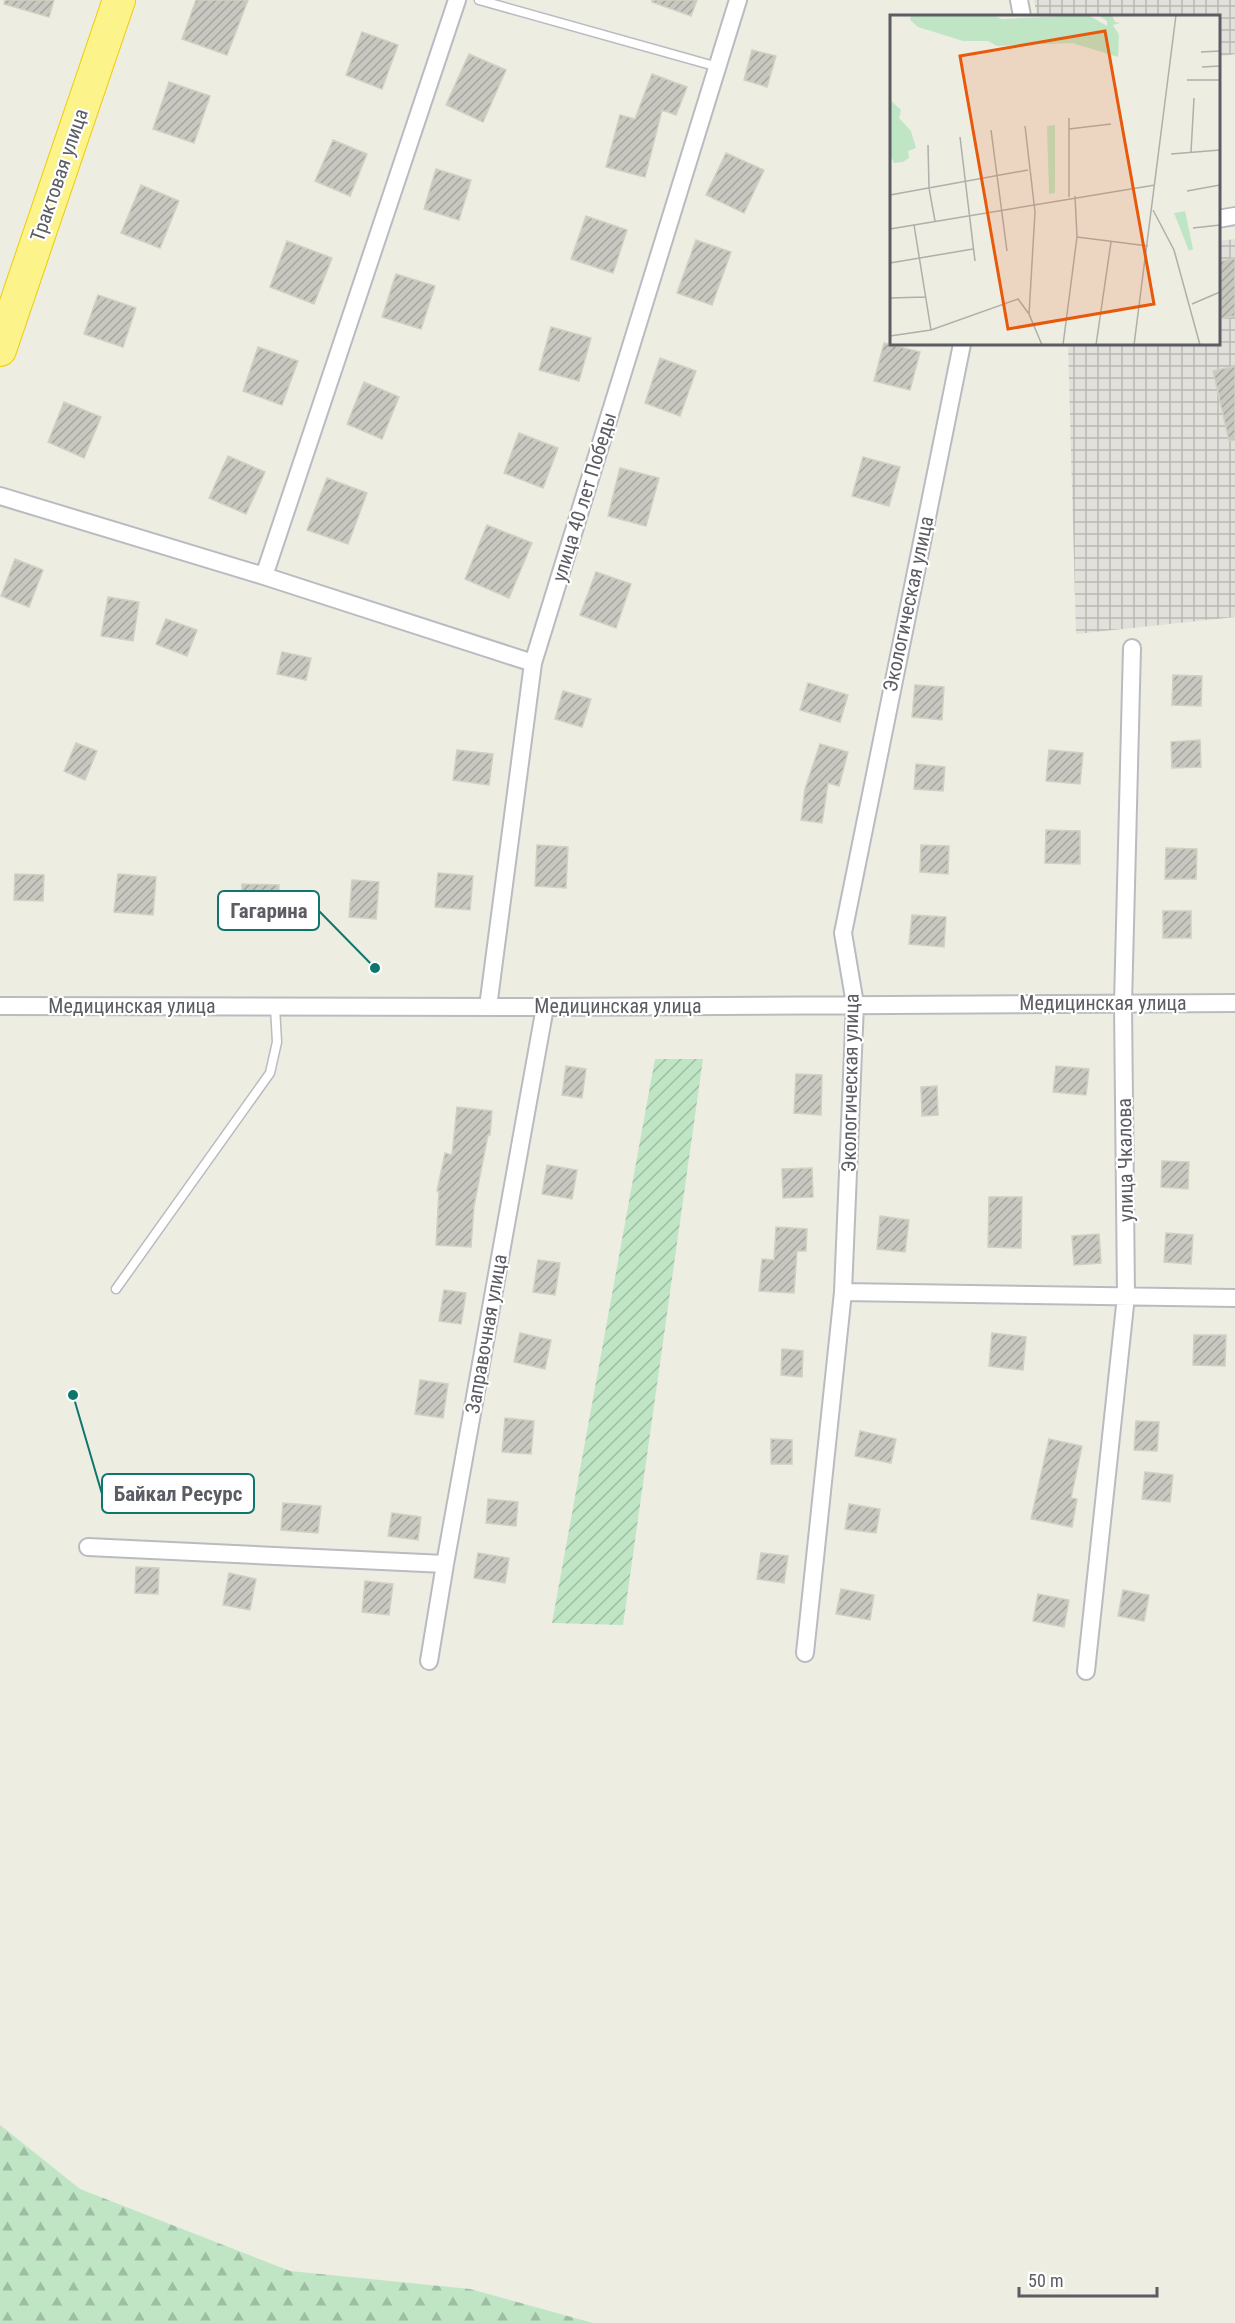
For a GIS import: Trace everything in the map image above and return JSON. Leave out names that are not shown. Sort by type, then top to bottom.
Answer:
[{"type":"highway","name":"Трактовая улица","points":[[0,350],[119,0]]},
{"type":"street","points":[[264,576],[457,0]]},
{"type":"street","name":"улица 40 лет Победы","points":[[488,1007],[533,663],[738,0]]},
{"type":"street","points":[[1018,0],[1022,15]]},
{"type":"street","points":[[1220,219],[1235,216]]},
{"type":"street","name":"Экологическая улица","points":[[805,1653],[843,1292],[855,1004],[843,933],[962,345]]},
{"type":"street","points":[[0,496],[264,576],[533,663]]},
{"type":"street","name":"улица Чкалова","points":[[1086,1671],[1126,1296],[1123,1004],[1132,648]]},
{"type":"street","name":"Медицинская улица","points":[[0,1006],[545,1007],[1235,1003]]},
{"type":"street","name":"Заправочная улица","points":[[429,1661],[444,1564],[545,1007]]},
{"type":"street","points":[[843,1292],[1235,1298]]},
{"type":"street","points":[[88,1547],[444,1564]]},
{"type":"lane","points":[[479,0],[718,67]]},
{"type":"lane","points":[[116,1289],[270,1073],[277,1042],[275,1007]]},
{"type":"shaded area","points":[[1034,0],[1235,0],[1235,54],[1220,57],[1220,15],[1037,15]]},
{"type":"shaded area","points":[[1235,239],[1235,617],[1076,634],[1068,345],[1220,345],[1220,241]]},
{"type":"green space","points":[[655,1059],[703,1059],[623,1625],[552,1623]]},
{"type":"green space","points":[[0,2125],[80,2189],[290,2271],[470,2289],[593,2323],[0,2323]]},
{"type":"building","points":[[5,0],[54,0],[49,17],[4,4]]},
{"type":"building","points":[[196,0],[248,0],[227,55],[182,39]]},
{"type":"building","points":[[652,0],[697,0],[691,16],[652,2]]},
{"type":"building","points":[[362,32],[398,45],[382,89],[346,75]]},
{"type":"building","points":[[752,50],[776,56],[767,87],[744,80]]},
{"type":"building","points":[[469,54],[506,70],[483,122],[446,105]]},
{"type":"building","points":[[652,74],[687,87],[676,115],[662,110],[645,177],[606,167],[620,115],[635,119]]},
{"type":"building","points":[[169,82],[210,96],[194,143],[153,129]]},
{"type":"building","points":[[333,140],[367,154],[350,196],[315,181]]},
{"type":"building","points":[[726,153],[764,170],[744,213],[706,195]]},
{"type":"building","points":[[436,169],[471,180],[459,220],[424,209]]},
{"type":"building","points":[[141,185],[179,201],[160,248],[121,233]]},
{"type":"building","points":[[586,216],[627,230],[613,273],[571,259]]},
{"type":"building","points":[[696,240],[731,252],[712,305],[677,293]]},
{"type":"building","points":[[287,241],[332,258],[314,304],[270,287]]},
{"type":"building","points":[[1235,258],[1235,316],[1220,319],[1220,262]]},
{"type":"building","points":[[396,274],[435,286],[421,329],[382,317]]},
{"type":"building","points":[[98,295],[136,308],[123,347],[84,334]]},
{"type":"building","points":[[551,327],[591,338],[579,381],[539,370]]},
{"type":"building","points":[[884,343],[920,352],[910,390],[874,381]]},
{"type":"building","points":[[258,347],[298,361],[282,405],[243,391]]},
{"type":"building","points":[[660,358],[696,371],[680,416],[645,403]]},
{"type":"building","points":[[1235,366],[1235,440],[1229,441],[1213,371]]},
{"type":"building","points":[[364,382],[399,397],[382,439],[347,424]]},
{"type":"building","points":[[64,402],[101,417],[84,458],[48,442]]},
{"type":"building","points":[[519,433],[558,448],[543,488],[504,473]]},
{"type":"building","points":[[228,456],[265,472],[246,514],[209,498]]},
{"type":"building","points":[[863,457],[900,467],[889,506],[852,496]]},
{"type":"building","points":[[620,468],[659,478],[646,526],[608,516]]},
{"type":"building","points":[[327,478],[367,493],[348,544],[307,530]]},
{"type":"building","points":[[487,525],[532,543],[509,598],[465,579]]},
{"type":"building","points":[[15,559],[43,570],[29,607],[1,596]]},
{"type":"building","points":[[596,572],[631,584],[616,628],[580,615]]},
{"type":"building","points":[[108,597],[139,602],[133,641],[101,636]]},
{"type":"building","points":[[166,619],[197,630],[187,656],[156,644]]},
{"type":"building","points":[[282,652],[311,658],[306,680],[277,674]]},
{"type":"building","points":[[1173,675],[1202,676],[1201,706],[1172,705]]},
{"type":"building","points":[[808,683],[848,695],[840,722],[800,710]]},
{"type":"building","points":[[915,685],[944,687],[942,720],[912,717]]},
{"type":"building","points":[[563,691],[591,699],[582,727],[555,719]]},
{"type":"building","points":[[1200,740],[1201,767],[1172,768],[1171,742]]},
{"type":"building","points":[[76,743],[97,751],[85,780],[64,771]]},
{"type":"building","points":[[820,744],[848,752],[839,786],[828,783],[822,823],[801,820],[805,789]]},
{"type":"building","points":[[457,750],[493,754],[489,785],[453,780]]},
{"type":"building","points":[[1049,750],[1083,753],[1080,784],[1046,781]]},
{"type":"building","points":[[916,764],[945,767],[943,791],[914,789]]},
{"type":"building","points":[[1046,830],[1080,831],[1080,864],[1045,863]]},
{"type":"building","points":[[537,845],[568,847],[566,888],[535,886]]},
{"type":"building","points":[[921,845],[949,846],[948,874],[920,872]]},
{"type":"building","points":[[1166,848],[1197,849],[1196,879],[1165,879]]},
{"type":"building","points":[[438,873],[473,876],[470,910],[435,907]]},
{"type":"building","points":[[15,874],[44,875],[43,901],[14,900]]},
{"type":"building","points":[[118,874],[156,877],[153,915],[114,912]]},
{"type":"building","points":[[352,880],[379,882],[376,919],[349,917]]},
{"type":"building","points":[[242,884],[279,885],[278,915],[241,913]]},
{"type":"building","points":[[1163,911],[1191,911],[1191,938],[1163,938]]},
{"type":"building","points":[[912,915],[946,917],[944,947],[909,944]]},
{"type":"building","points":[[566,1066],[586,1069],[582,1098],[562,1095]]},
{"type":"building","points":[[1056,1066],[1089,1069],[1086,1095],[1053,1092]]},
{"type":"building","points":[[796,1074],[822,1075],[821,1115],[794,1113]]},
{"type":"building","points":[[937,1086],[938,1115],[922,1116],[921,1087]]},
{"type":"building","points":[[457,1107],[492,1111],[490,1135],[488,1135],[474,1206],[471,1247],[436,1245],[439,1191],[437,1191],[445,1153],[452,1155]]},
{"type":"building","points":[[1162,1161],[1189,1162],[1188,1189],[1161,1187]]},
{"type":"building","points":[[547,1165],[577,1170],[572,1199],[542,1194]]},
{"type":"building","points":[[812,1168],[813,1197],[783,1198],[782,1169]]},
{"type":"building","points":[[989,1197],[1022,1197],[1021,1248],[988,1247]]},
{"type":"building","points":[[880,1216],[909,1220],[905,1252],[877,1249]]},
{"type":"building","points":[[776,1227],[807,1229],[806,1251],[797,1251],[794,1293],[759,1291],[762,1259],[774,1260]]},
{"type":"building","points":[[1166,1233],[1193,1235],[1191,1264],[1164,1262]]},
{"type":"building","points":[[1099,1234],[1101,1263],[1074,1265],[1072,1236]]},
{"type":"building","points":[[538,1260],[560,1263],[555,1295],[533,1292]]},
{"type":"building","points":[[444,1290],[466,1293],[461,1324],[439,1321]]},
{"type":"building","points":[[520,1333],[551,1340],[545,1369],[514,1362]]},
{"type":"building","points":[[992,1333],[1026,1337],[1023,1370],[989,1366]]},
{"type":"building","points":[[1194,1335],[1226,1335],[1225,1366],[1193,1365]]},
{"type":"building","points":[[782,1349],[803,1351],[802,1377],[781,1375]]},
{"type":"building","points":[[420,1380],[448,1384],[443,1418],[415,1414]]},
{"type":"building","points":[[505,1418],[534,1421],[531,1454],[502,1452]]},
{"type":"building","points":[[1136,1421],[1159,1422],[1157,1451],[1134,1450]]},
{"type":"building","points":[[860,1431],[896,1439],[891,1463],[855,1456]]},
{"type":"building","points":[[771,1439],[792,1440],[792,1464],[771,1464]]},
{"type":"building","points":[[1049,1439],[1082,1446],[1071,1498],[1077,1499],[1072,1527],[1031,1519]]},
{"type":"building","points":[[1145,1472],[1173,1475],[1170,1502],[1142,1499]]},
{"type":"building","points":[[488,1499],[518,1502],[516,1526],[486,1523]]},
{"type":"building","points":[[283,1503],[321,1506],[318,1533],[281,1530]]},
{"type":"building","points":[[849,1504],[880,1509],[876,1533],[845,1529]]},
{"type":"building","points":[[392,1513],[421,1517],[418,1540],[388,1536]]},
{"type":"building","points":[[478,1553],[509,1558],[505,1583],[474,1578]]},
{"type":"building","points":[[761,1553],[788,1556],[784,1583],[757,1579]]},
{"type":"building","points":[[136,1567],[159,1568],[158,1594],[135,1593]]},
{"type":"building","points":[[229,1573],[256,1579],[250,1610],[223,1605]]},
{"type":"building","points":[[365,1581],[393,1584],[389,1615],[362,1612]]},
{"type":"building","points":[[841,1589],[874,1595],[870,1620],[836,1614]]},
{"type":"building","points":[[1123,1590],[1149,1595],[1144,1621],[1118,1616]]},
{"type":"building","points":[[1038,1594],[1069,1600],[1064,1627],[1033,1621]]},
{"type":"place","name":"Гагарина","points":[[375,968]]},
{"type":"place","name":"Байкал Ресурс","points":[[73,1395]]}]
